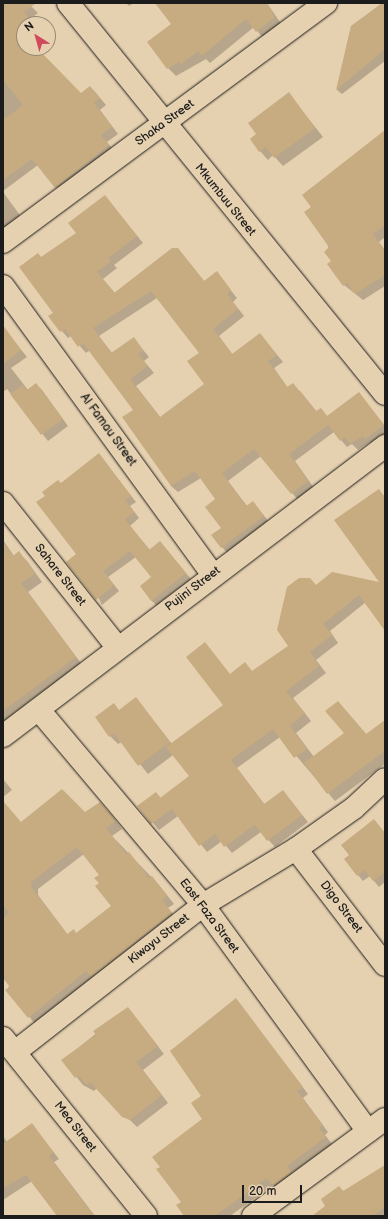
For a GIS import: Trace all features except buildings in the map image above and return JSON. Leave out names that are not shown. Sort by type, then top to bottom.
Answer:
[{"type":"street","name":"Mkumbuu Street","points":[[68,3],[162,124],[385,394]]},
{"type":"street","name":"Shaka Street","points":[[3,242],[326,3]]},
{"type":"street","name":"Al Famau Street","points":[[3,286],[212,574]]},
{"type":"street","name":"Pujini Street","points":[[3,736],[39,710],[117,647],[212,574],[385,446]]},
{"type":"street","name":"Sahare Street","points":[[3,503],[117,647]]},
{"type":"street","name":"East Faza Street","points":[[39,710],[202,905],[376,1125]]},
{"type":"street","name":"Kiwayu Street","points":[[9,1045],[202,905],[296,849],[354,808],[385,779]]},
{"type":"street","name":"Digo Street","points":[[296,849],[385,965]]},
{"type":"street","name":"Mea Street","points":[[9,1045],[146,1216]]},
{"type":"street","points":[[253,1216],[376,1125]]}]
